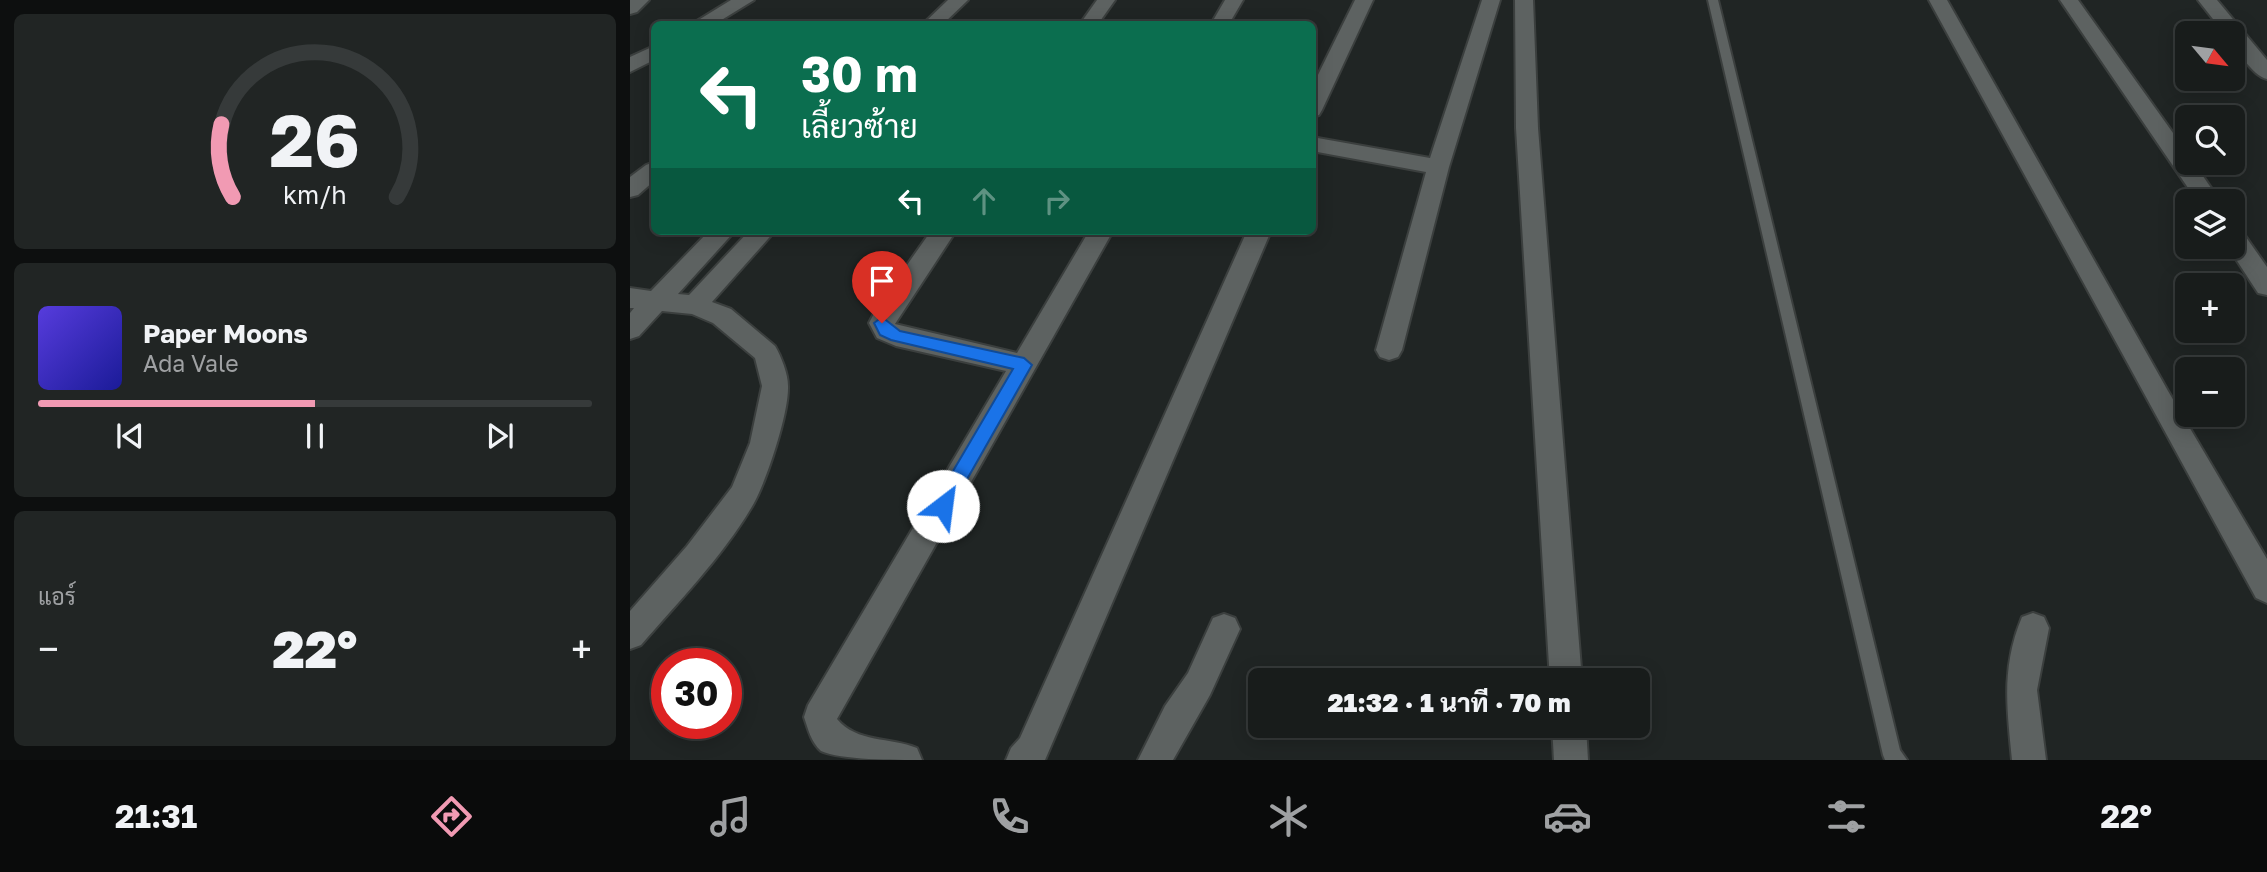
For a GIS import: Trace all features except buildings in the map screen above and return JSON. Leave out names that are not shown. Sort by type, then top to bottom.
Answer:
[{"type":"street","points":[[630,8],[640,0]]},
{"type":"street","points":[[707,21],[745,0]]},
{"type":"street","points":[[935,21],[959,0]]},
{"type":"street","points":[[1091,21],[1106,0]]},
{"type":"street","points":[[1222,21],[1234,0]]},
{"type":"street","points":[[1316,102],[1364,0]]},
{"type":"street","points":[[1390,350],[1438,167],[1491,0]]},
{"type":"street","points":[[1524,0],[1527,128],[1565,668]]},
{"type":"street","points":[[1938,0],[2152,387],[2267,588]]},
{"type":"street","points":[[2068,0],[2201,189]]},
{"type":"street","points":[[2207,0],[2267,73]]},
{"type":"street","points":[[630,66],[651,54]]},
{"type":"street","points":[[1316,145],[1438,167]]},
{"type":"street","points":[[630,189],[651,172]]},
{"type":"street","points":[[630,329],[643,299],[718,235]]},
{"type":"street","points":[[694,306],[759,235]]},
{"type":"street","points":[[941,235],[887,313],[882,323],[886,331],[897,336],[1024,365]]},
{"type":"street","points":[[905,760],[845,748],[832,741],[823,730],[820,717],[1099,235]]},
{"type":"street","points":[[1023,760],[1032,750],[1257,235]]},
{"type":"street","points":[[2245,254],[2267,286]]},
{"type":"street","points":[[630,634],[698,556],[743,495],[764,443],[775,386],[766,353],[722,316],[694,306],[643,299]]},
{"type":"street","points":[[2029,760],[2021,690],[2032,628]]},
{"type":"street","points":[[1155,760],[1199,684],[1224,629]]},
{"type":"street","points":[[1570,738],[1572,760]]},
{"type":"lane","points":[[1713,0],[1892,755],[1898,760]]},
{"type":"route","points":[[882,323],[886,331],[897,336],[1024,365],[943,506]]}]
